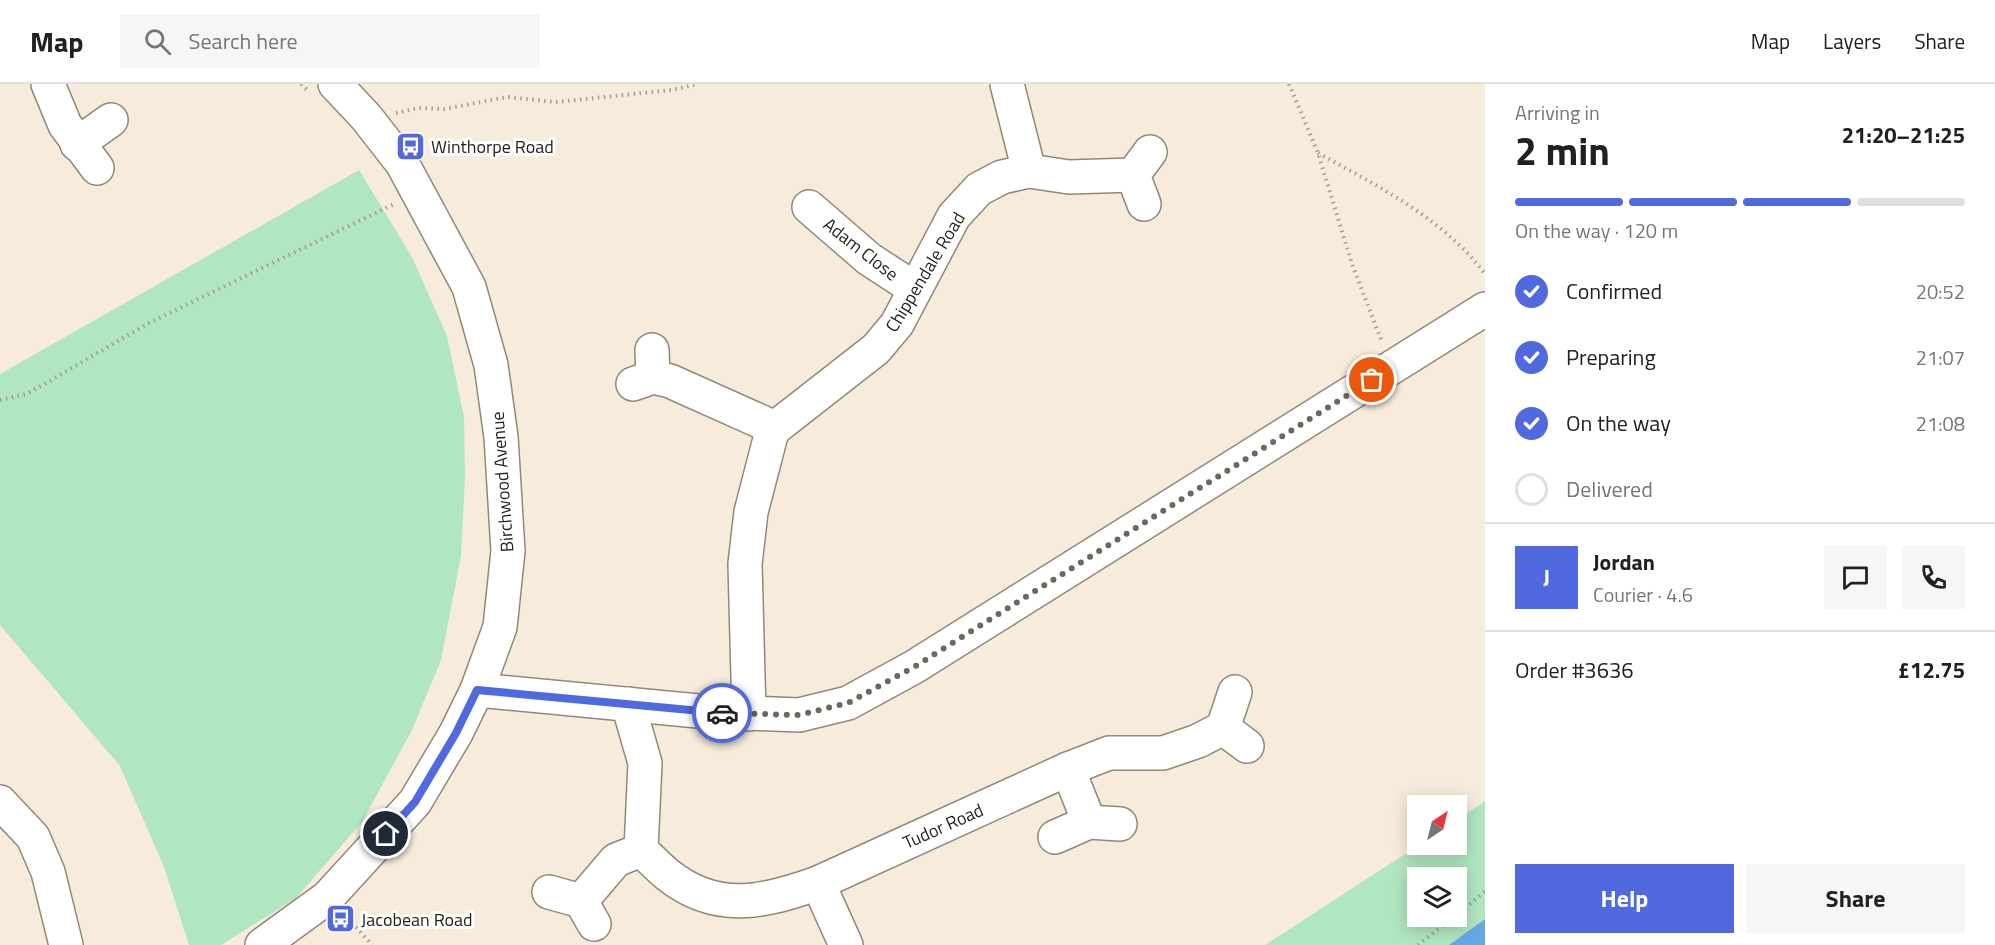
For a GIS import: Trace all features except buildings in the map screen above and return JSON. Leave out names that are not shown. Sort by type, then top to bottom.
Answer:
[{"type":"street","points":[[48,84],[65,125],[87,156],[111,120]]},
{"type":"street","name":"Birchwood Avenue","points":[[262,945],[328,897],[415,802],[456,733],[477,690],[500,627],[508,551],[501,436],[491,365],[469,287],[417,188],[385,141],[335,84]]},
{"type":"street","points":[[1007,84],[1029,171]]},
{"type":"street","name":"Chippendale Road","points":[[775,428],[876,350],[897,324],[954,216],[979,189],[1002,177],[1029,171],[1069,177],[1143,177]]},
{"type":"street","name":"Adam Close","points":[[804,202],[869,259],[915,289]]},
{"type":"street","points":[[477,690],[749,714],[799,715],[848,703],[924,661],[1485,309]]},
{"type":"street","points":[[646,370],[775,428],[771,435],[751,513],[745,564],[749,714]]},
{"type":"street","name":"Tudor Road","points":[[641,850],[669,876],[697,892],[731,902],[782,895],[818,883],[1068,769],[1109,753],[1162,753],[1198,741],[1235,737],[1235,693]]},
{"type":"street","points":[[549,892],[588,912],[616,860],[641,850],[645,763],[628,704]]},
{"type":"street","points":[[1055,837],[1104,823],[1068,769]]},
{"type":"street","points":[[0,802],[33,837],[48,873],[66,945]]},
{"type":"street","points":[[818,883],[846,945]]},
{"type":"path","points":[[392,114],[418,108],[444,109],[508,96],[556,102],[672,90],[698,84]]},
{"type":"path","points":[[1289,84],[1318,153],[1352,264],[1392,368]]},
{"type":"path","points":[[1318,153],[1395,196],[1434,222],[1469,253],[1485,274]]},
{"type":"path","points":[[0,400],[27,394],[149,323],[381,212],[399,200]]},
{"type":"path","points":[[1467,907],[1485,891]]},
{"type":"path","points":[[348,918],[372,945]]},
{"type":"path","points":[[1418,945],[1442,927]]},
{"type":"green space","points":[[359,170],[412,257],[447,336],[464,417],[465,478],[461,556],[441,660],[412,730],[362,822],[296,898],[221,945],[189,945],[164,867],[120,766],[0,625],[0,374]]},
{"type":"green space","points":[[1485,801],[1485,919],[1449,945],[1265,945],[1407,853],[1407,855],[1467,855],[1467,813]]},
{"type":"water","points":[[1485,919],[1485,945],[1449,945]]},
{"type":"way so far","points":[[722,713],[799,715],[848,703],[914,667],[1372,380]]},
{"type":"place","name":"Winthorpe Road","points":[[410,146]]},
{"type":"place","name":"Jacobean Road","points":[[340,919]]},
{"type":"route","points":[[386,834],[415,802],[456,733],[477,690],[722,713]]}]
